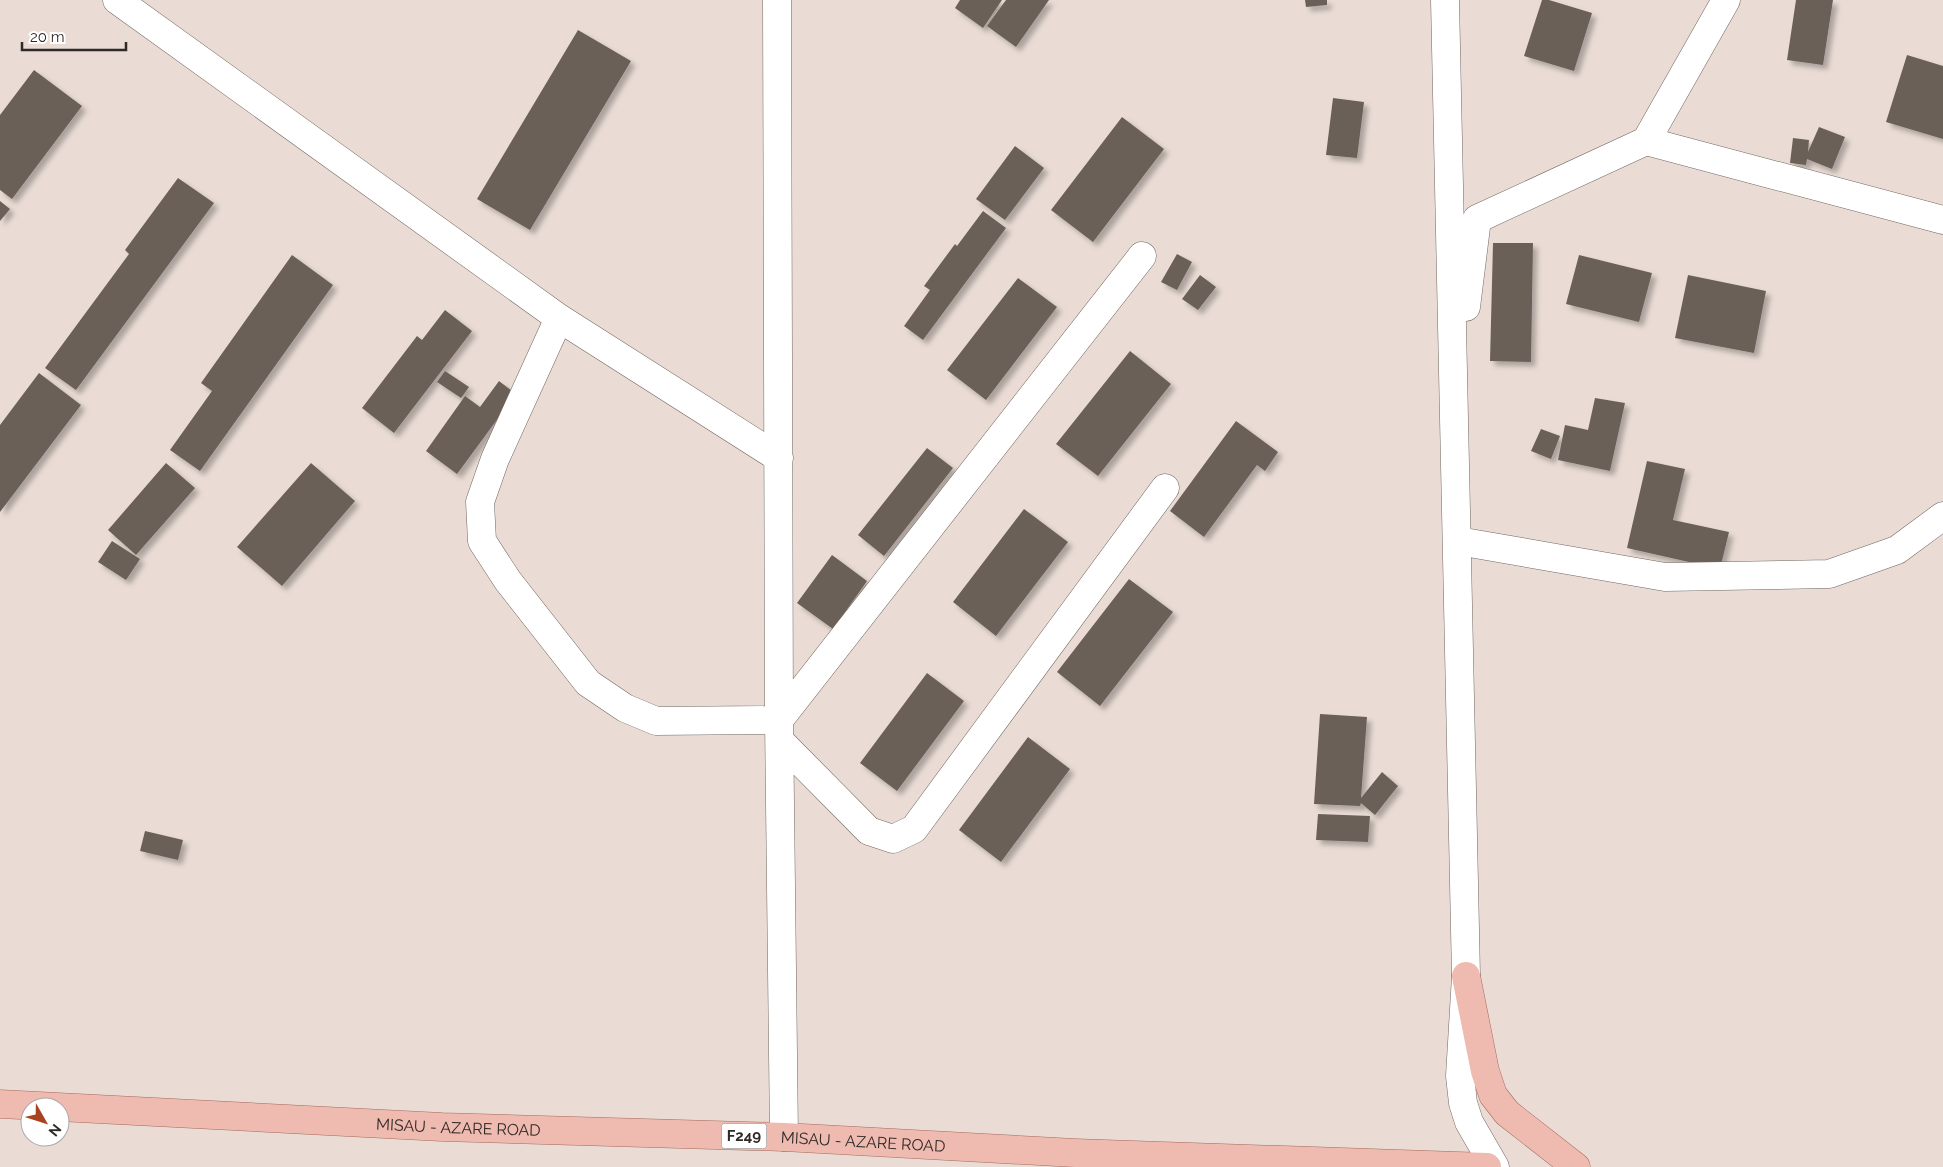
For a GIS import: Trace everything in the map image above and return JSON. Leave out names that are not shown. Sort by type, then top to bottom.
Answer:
[{"type":"main road","points":[[1466,976],[1485,1071],[1493,1095],[1507,1113],[1576,1167]]},
{"type":"main road","name":"MISAU - AZARE ROAD","points":[[0,1104],[442,1126],[784,1138],[1071,1160],[1487,1167]]},
{"type":"street","points":[[117,0],[559,318],[778,458]]},
{"type":"street","points":[[777,0],[779,731],[784,1138]]},
{"type":"street","points":[[1445,0],[1466,976],[1460,1076],[1463,1102],[1469,1122],[1495,1167]]},
{"type":"street","points":[[1455,398],[1477,219],[1646,141],[1726,0]]},
{"type":"street","points":[[1646,141],[1943,220]]},
{"type":"street","points":[[779,731],[1142,256]]},
{"type":"street","points":[[559,318],[495,459],[480,502],[482,542],[508,581],[588,683],[625,708],[656,721],[779,731],[869,830],[893,839],[914,829],[1165,488]]},
{"type":"street","points":[[1458,541],[1665,577],[1829,574],[1897,550],[1943,516]]},
{"type":"building","points":[[960,0],[1002,0],[983,28],[955,8]]},
{"type":"building","points":[[1006,0],[1049,0],[1016,47],[987,26]]},
{"type":"building","points":[[1305,0],[1327,0],[1327,5],[1306,7]]},
{"type":"building","points":[[1542,0],[1549,0],[1592,13],[1574,71],[1524,56]]},
{"type":"building","points":[[1796,0],[1833,0],[1823,65],[1787,60]]},
{"type":"building","points":[[578,30],[631,61],[530,230],[477,199]]},
{"type":"building","points":[[1907,55],[1943,66],[1943,139],[1886,122]]},
{"type":"building","points":[[34,70],[82,106],[12,199],[0,190],[0,115]]},
{"type":"building","points":[[1333,98],[1364,102],[1357,158],[1326,155]]},
{"type":"building","points":[[1122,117],[1164,149],[1093,242],[1051,210]]},
{"type":"building","points":[[1819,127],[1845,137],[1832,169],[1807,159],[1806,165],[1790,163],[1793,138],[1809,140],[1808,152]]},
{"type":"building","points":[[1015,146],[1044,168],[1005,220],[976,199]]},
{"type":"building","points":[[178,178],[214,203],[76,390],[45,368],[129,254],[125,250]]},
{"type":"building","points":[[0,201],[10,209],[0,221]]},
{"type":"building","points":[[983,211],[1006,228],[923,340],[904,326],[930,290],[924,286],[955,244],[957,246]]},
{"type":"building","points":[[1493,243],[1533,243],[1531,362],[1490,361]]},
{"type":"building","points":[[1177,254],[1192,262],[1177,290],[1161,282]]},
{"type":"building","points":[[292,255],[333,285],[200,471],[170,450],[212,391],[201,383]]},
{"type":"building","points":[[1579,255],[1652,273],[1639,322],[1566,304]]},
{"type":"building","points":[[1200,275],[1216,287],[1198,310],[1182,299]]},
{"type":"building","points":[[1688,275],[1766,291],[1754,353],[1675,338]]},
{"type":"building","points":[[1018,278],[1057,307],[986,400],[947,370]]},
{"type":"building","points":[[445,310],[472,331],[394,433],[362,408],[417,336],[422,340]]},
{"type":"building","points":[[1130,351],[1171,384],[1098,476],[1056,444]]},
{"type":"building","points":[[445,371],[469,387],[461,398],[437,382]]},
{"type":"building","points":[[39,373],[81,405],[0,512],[0,425]]},
{"type":"building","points":[[499,381],[516,394],[457,474],[426,451],[465,396],[480,407]]},
{"type":"building","points":[[1595,398],[1625,403],[1610,471],[1558,460],[1565,425],[1588,430]]},
{"type":"building","points":[[1236,421],[1278,452],[1265,471],[1257,465],[1204,537],[1170,511]]},
{"type":"building","points":[[1541,429],[1560,436],[1551,459],[1531,451]]},
{"type":"building","points":[[927,448],[953,468],[884,556],[858,535]]},
{"type":"building","points":[[1647,461],[1685,469],[1673,520],[1729,532],[1720,569],[1627,548]]},
{"type":"building","points":[[166,463],[195,488],[136,555],[108,530]]},
{"type":"building","points":[[311,463],[355,501],[282,586],[237,547]]},
{"type":"building","points":[[1024,509],[1068,542],[996,636],[953,602]]},
{"type":"building","points":[[112,541],[140,559],[126,580],[98,562]]},
{"type":"building","points":[[832,555],[867,581],[833,629],[797,603]]},
{"type":"building","points":[[1129,579],[1173,612],[1100,706],[1057,672]]},
{"type":"building","points":[[927,673],[964,701],[897,791],[860,763]]},
{"type":"building","points":[[1320,714],[1367,717],[1361,798],[1382,772],[1398,786],[1375,815],[1361,803],[1360,806],[1314,804]]},
{"type":"building","points":[[1028,737],[1070,769],[1001,862],[959,830]]},
{"type":"building","points":[[1318,814],[1370,816],[1368,842],[1316,840]]},
{"type":"building","points":[[145,831],[183,840],[178,860],[140,851]]}]
